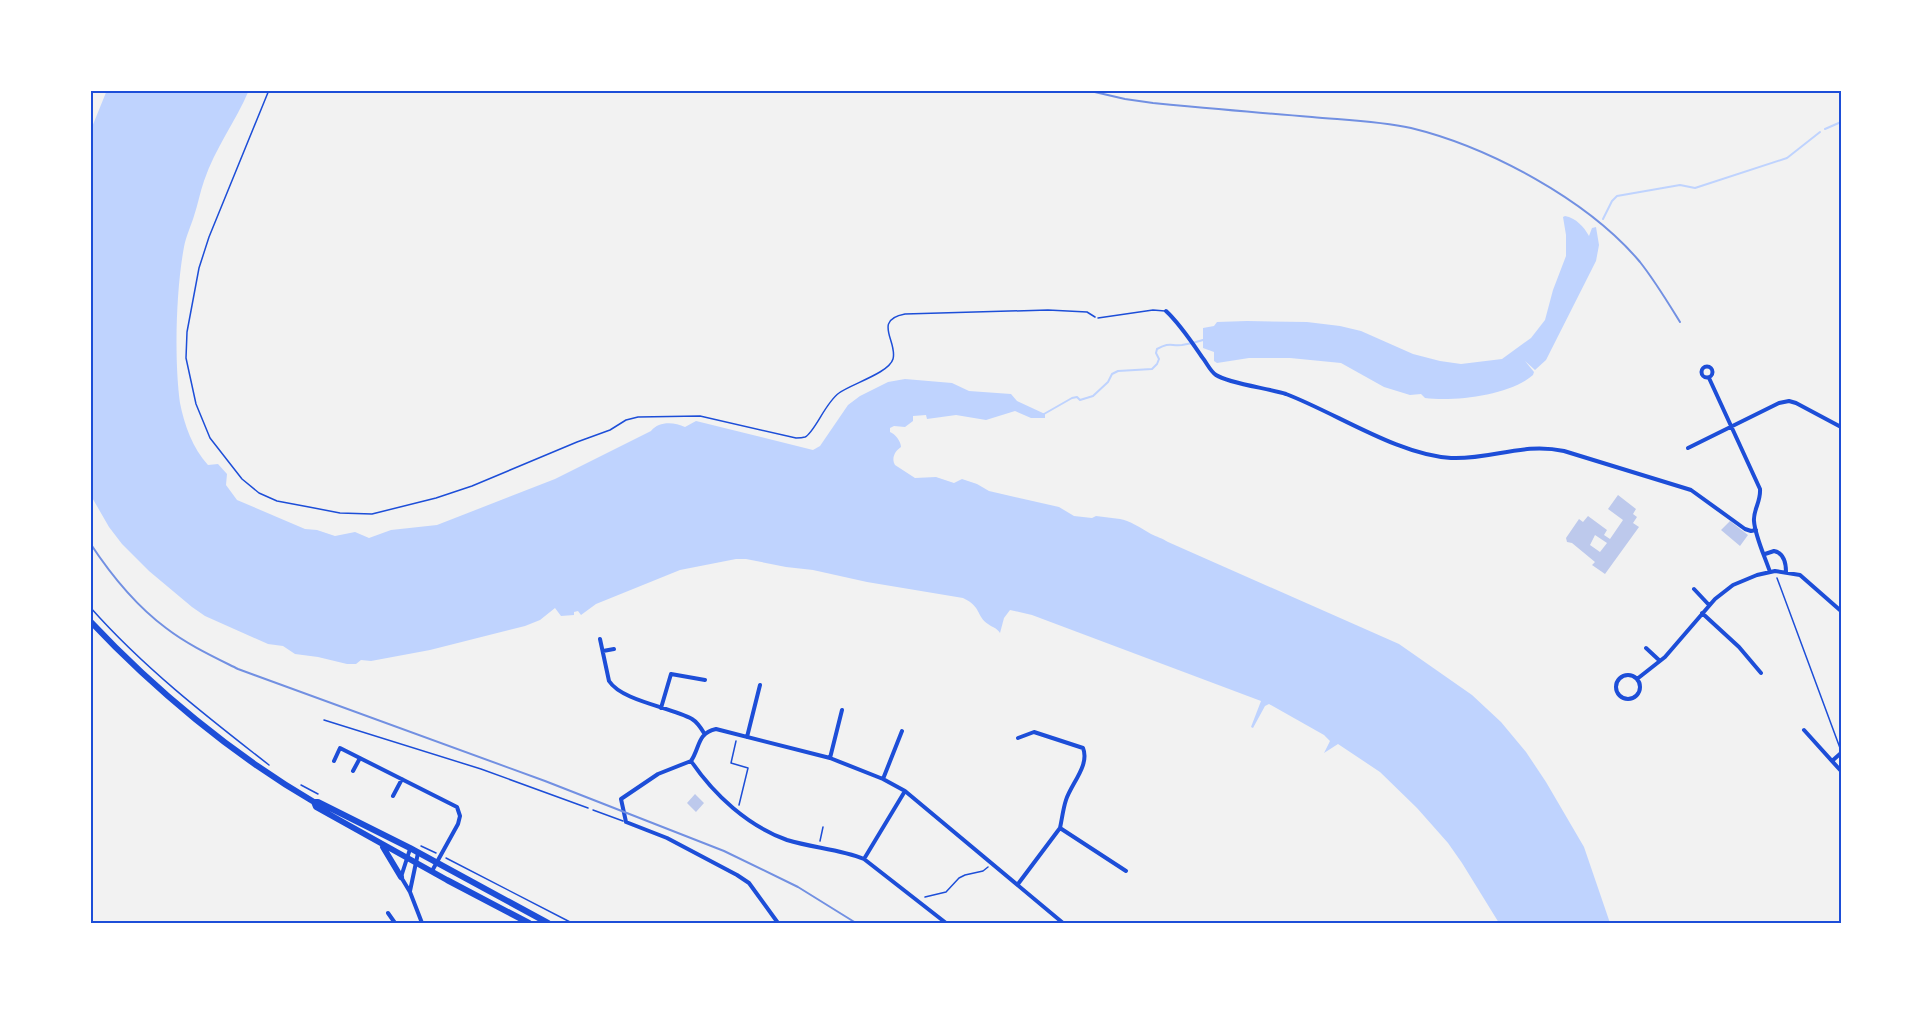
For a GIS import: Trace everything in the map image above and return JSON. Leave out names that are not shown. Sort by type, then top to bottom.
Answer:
[{"type":"highway","points":[[90,621],[124,658],[182,708],[270,776],[314,802],[410,848],[548,923]]},
{"type":"highway","points":[[314,802],[316,807],[406,858],[529,923]]},
{"type":"highway","points":[[380,843],[401,877]]},
{"type":"street","points":[[1166,311],[1217,376],[1289,395],[1354,426],[1418,451],[1451,458],[1466,458],[1531,447],[1546,447],[1691,490],[1745,529],[1756,530]]},
{"type":"street","points":[[1709,378],[1760,489],[1761,498],[1754,519],[1772,571]]},
{"type":"street","points":[[1688,448],[1779,403],[1789,401],[1841,427]]},
{"type":"street","points":[[1765,554],[1774,551],[1781,555],[1785,562],[1786,572]]},
{"type":"street","points":[[1637,679],[1660,661],[1709,605],[1733,585],[1772,571],[1800,575],[1841,611]]},
{"type":"street","points":[[1694,589],[1709,605]]},
{"type":"street","points":[[1702,613],[1739,647],[1761,673]]},
{"type":"street","points":[[600,639],[612,687],[636,699],[692,718],[704,733]]},
{"type":"street","points":[[1646,648],[1660,661]]},
{"type":"street","points":[[603,651],[614,649]]},
{"type":"street","points":[[662,708],[671,674],[705,680]]},
{"type":"street","points":[[1626,675],[1637,679],[1641,687],[1635,698],[1626,700],[1618,695],[1616,687],[1619,679],[1626,675]]},
{"type":"street","points":[[747,737],[760,685]]},
{"type":"street","points":[[830,758],[842,710]]},
{"type":"street","points":[[778,923],[749,883],[737,875],[667,838],[626,822],[621,799],[658,774],[691,761],[704,733],[716,729],[830,758],[883,779],[905,791],[1062,923]]},
{"type":"street","points":[[1804,730],[1841,771]]},
{"type":"street","points":[[883,779],[902,731]]},
{"type":"street","points":[[1018,738],[1034,732],[1083,748],[1086,754],[1066,800],[1060,828],[1018,884]]},
{"type":"street","points":[[334,761],[340,748],[456,807],[459,811],[458,824],[432,872]]},
{"type":"street","points":[[1832,761],[1841,753]]},
{"type":"street","points":[[353,771],[360,758]]},
{"type":"street","points":[[691,761],[706,782],[737,811],[780,836],[818,848],[852,854],[864,860],[946,923]]},
{"type":"street","points":[[393,796],[402,779]]},
{"type":"street","points":[[864,860],[905,791]]},
{"type":"street","points":[[1060,828],[1126,871]]},
{"type":"street","points":[[410,848],[401,877],[410,892],[422,923]]},
{"type":"street","points":[[410,892],[418,853]]},
{"type":"street","points":[[388,914],[395,923]]},
{"type":"street","points":[[471,923],[476,923]]},
{"type":"lane","points":[[1098,318],[1153,310],[1166,311]]},
{"type":"lane","points":[[593,810],[626,822]]},
{"type":"path","points":[[269,90],[209,237],[199,268],[187,332],[186,357],[196,404],[210,438],[250,487],[259,494],[277,501],[340,513],[360,515],[381,512],[472,486],[610,430],[626,420],[638,417],[700,416],[802,438],[809,433],[825,407],[839,393],[884,369],[892,361],[894,354],[888,331],[889,323],[895,317],[905,314],[1048,310],[1087,312],[1098,318]]},
{"type":"path","points":[[1772,571],[1841,753]]},
{"type":"path","points":[[90,607],[190,704],[274,769]]},
{"type":"path","points":[[324,720],[481,769],[593,810]]},
{"type":"path","points":[[737,735],[731,763],[748,768],[737,811]]},
{"type":"path","points":[[298,784],[318,794]]},
{"type":"path","points":[[818,848],[823,827]]},
{"type":"path","points":[[421,845],[572,923]]},
{"type":"path","points":[[920,902],[928,895],[946,891],[965,875],[983,871],[992,863]]},
{"type":"water","points":[[107,90],[249,90],[209,169],[186,239],[179,283],[177,325],[178,386],[187,428],[198,452],[208,465],[218,464],[227,474],[226,485],[237,500],[305,529],[335,536],[355,532],[369,538],[391,530],[437,525],[555,479],[662,424],[672,423],[685,427],[696,421],[813,450],[820,446],[848,405],[860,396],[888,382],[905,379],[952,383],[969,391],[1011,394],[1017,401],[1045,414],[1045,418],[1031,418],[1015,411],[986,420],[956,415],[927,419],[926,415],[913,416],[913,421],[905,427],[890,428],[890,432],[901,445],[895,453],[895,465],[915,478],[936,477],[954,483],[962,479],[989,491],[1059,507],[1074,516],[1092,518],[1096,516],[1127,521],[1168,542],[1399,644],[1472,695],[1501,722],[1526,752],[1584,847],[1610,923],[1499,923],[1448,843],[1417,808],[1380,772],[1338,744],[1324,753],[1330,741],[1324,735],[1269,704],[1265,706],[1253,728],[1251,727],[1261,701],[1032,615],[1010,610],[1004,618],[1000,633],[984,621],[976,608],[963,598],[867,582],[813,570],[736,559],[680,570],[596,604],[581,615],[578,611],[574,612],[574,615],[561,616],[555,608],[540,620],[525,626],[430,650],[371,661],[361,660],[356,664],[295,654],[283,646],[268,644],[205,616],[149,571],[122,544],[90,494],[90,132]]},
{"type":"water","points":[[1563,217],[1579,223],[1589,236],[1592,228],[1596,227],[1599,245],[1596,261],[1546,360],[1535,370],[1525,361],[1534,372],[1533,375],[1511,388],[1467,398],[1425,398],[1421,394],[1410,395],[1384,387],[1341,363],[1290,358],[1249,358],[1217,363],[1214,361],[1214,352],[1203,348],[1203,328],[1214,326],[1217,322],[1307,322],[1361,331],[1413,354],[1440,361],[1461,364],[1502,359],[1531,338],[1545,320],[1566,256]]},
{"type":"building","points":[[1618,495],[1636,509],[1633,514],[1637,517],[1633,523],[1639,527],[1605,574],[1592,565],[1595,562],[1572,543],[1567,542],[1566,538],[1579,519],[1583,522],[1588,516],[1607,530],[1604,535],[1610,539],[1623,520],[1608,509]],"holes":[[[1595,535],[1607,543],[1600,552],[1590,545]]]},
{"type":"building","points":[[1730,521],[1748,535],[1740,546],[1721,530]]},
{"type":"building","points":[[695,794],[704,803],[696,812],[687,803]]},
{"type":"waterway","points":[[1825,129],[1841,122]]},
{"type":"waterway","points":[[1603,219],[1617,196],[1680,185],[1695,188],[1787,158],[1820,132]]},
{"type":"waterway","points":[[1044,414],[1072,398],[1077,397],[1080,400],[1093,396],[1108,382],[1112,374],[1118,371],[1152,369],[1159,359],[1157,349],[1161,347],[1185,345],[1203,340]]},
{"type":"railway","points":[[1086,90],[1153,103],[1387,124],[1411,128],[1472,148],[1535,179],[1565,197],[1593,218],[1640,262],[1680,322]]},
{"type":"railway","points":[[90,543],[106,567],[144,610],[174,634],[238,669],[545,781],[724,851],[798,887],[856,923]]}]
